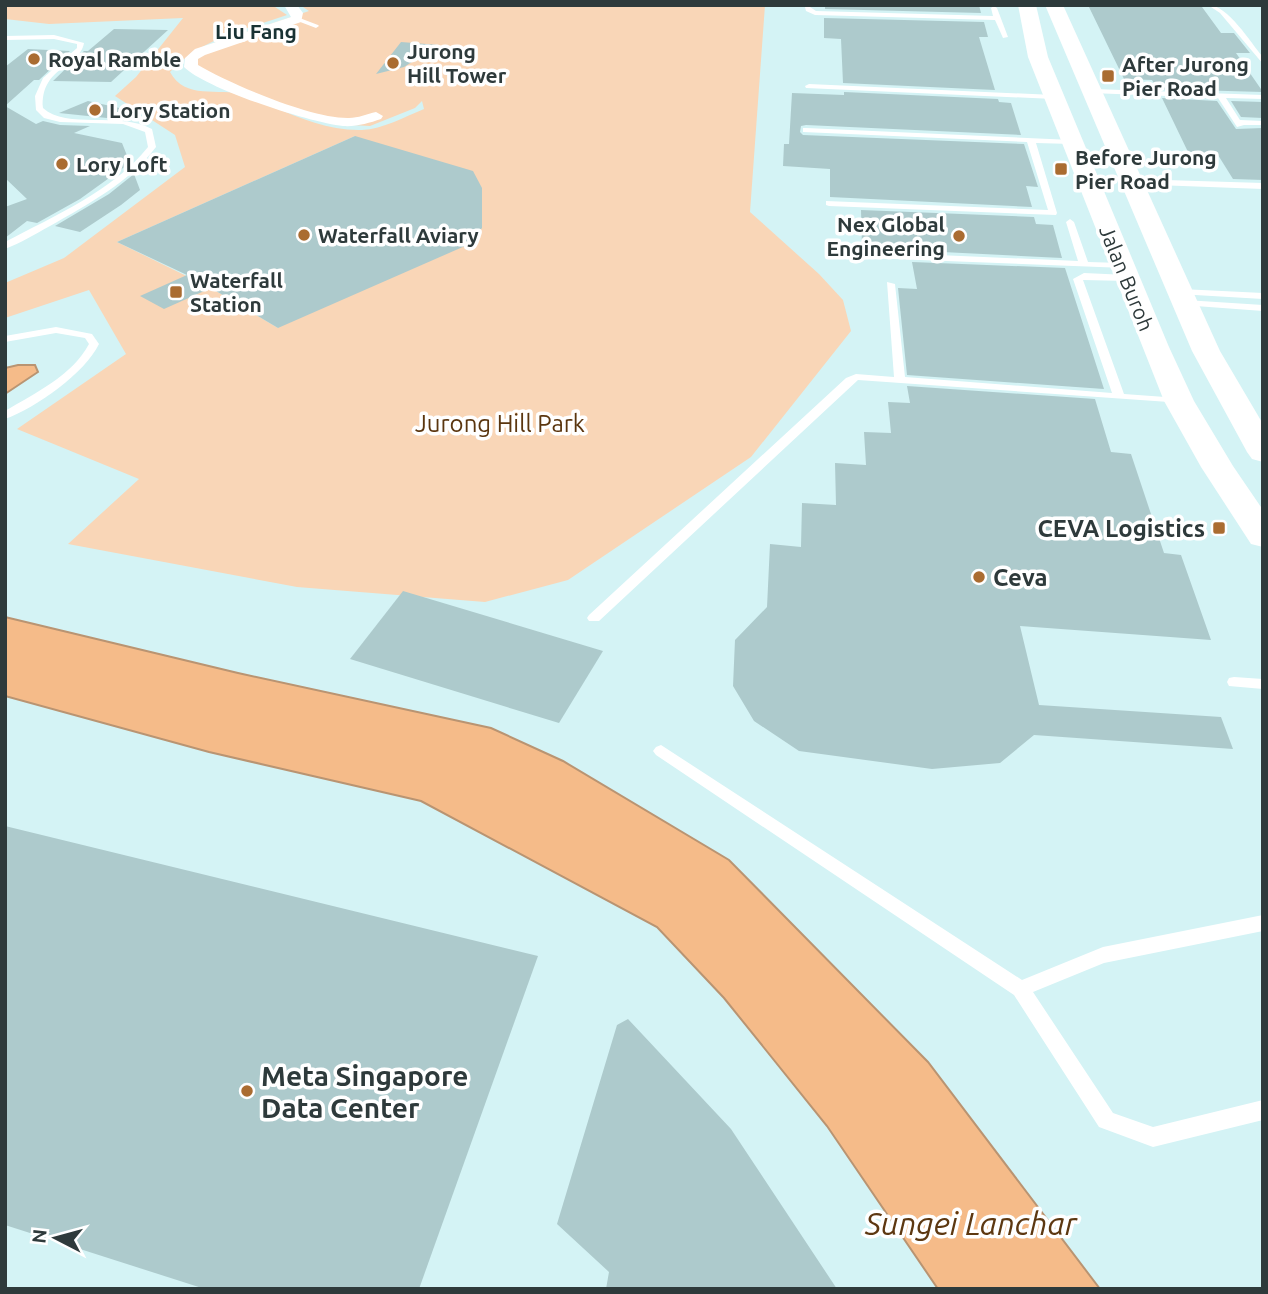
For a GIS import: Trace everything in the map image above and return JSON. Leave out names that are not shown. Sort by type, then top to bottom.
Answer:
[{"type":"main road","points":[[1014,5],[1038,57]]},
{"type":"main road","name":"Jalan Buroh","points":[[1027,5],[1038,57],[1179,401],[1217,467],[1263,536]]},
{"type":"main road","name":"Jalan Buroh","points":[[1054,5],[1206,351],[1263,452]]},
{"type":"main road","points":[[1064,5],[1074,26],[1072,42]]},
{"type":"street","points":[[290,5],[297,13],[297,19],[200,52],[192,58],[191,66],[216,80],[324,118],[347,122],[376,116]]},
{"type":"lane","points":[[1212,5],[1222,12],[1263,62]]},
{"type":"lane","points":[[808,7],[808,10],[815,13],[997,18]]},
{"type":"lane","points":[[993,8],[1005,37]]},
{"type":"lane","points":[[297,19],[316,26]]},
{"type":"lane","points":[[5,38],[34,36],[71,39],[80,43],[80,49],[48,76],[37,95],[39,107],[48,117],[59,121],[123,122],[140,126],[149,131],[152,147],[147,157],[94,196],[5,246]]},
{"type":"lane","points":[[809,86],[1054,97]]},
{"type":"lane","points":[[1094,91],[1263,97]]},
{"type":"lane","points":[[1220,96],[1239,124],[1263,123]]},
{"type":"lane","points":[[806,130],[1072,142]]},
{"type":"lane","points":[[829,204],[1053,213],[1031,141]]},
{"type":"lane","points":[[1132,181],[1263,186]]},
{"type":"lane","points":[[1070,222],[1084,264]]},
{"type":"lane","points":[[868,255],[1084,264],[1124,272]]},
{"type":"lane","points":[[1119,396],[1078,279],[1124,272]]},
{"type":"lane","points":[[890,284],[900,379]]},
{"type":"lane","points":[[1183,298],[1263,296]]},
{"type":"lane","points":[[1183,298],[1263,308]]},
{"type":"lane","points":[[5,339],[56,330],[88,336],[94,344],[80,365],[5,416]]},
{"type":"lane","points":[[594,618],[850,380],[864,376],[1179,401]]},
{"type":"lane","points":[[1234,682],[1263,684]]},
{"type":"lane","points":[[661,751],[1020,989],[1106,1120],[1153,1137],[1263,1110]]},
{"type":"lane","points":[[1020,989],[1103,956],[1263,923]]},
{"type":"green space","name":"Jurong Hill Park","points":[[5,5],[272,5],[287,15],[240,30],[210,43],[196,51],[170,72],[176,81],[193,90],[234,92],[252,96],[316,123],[339,129],[362,130],[386,125],[424,109],[422,101],[415,108],[370,126],[333,124],[202,78],[189,57],[208,45],[309,11],[300,5],[765,5],[750,212],[819,274],[843,300],[851,331],[751,457],[568,580],[485,602],[297,587],[68,544],[139,479],[17,429],[126,354],[89,290],[5,318],[5,283],[64,258],[185,167],[175,135],[115,96],[136,77],[183,18],[49,24],[5,19]],"holes":[[[355,136],[278,328],[211,288],[117,242]]]},
{"type":"water","points":[[35,365],[38,372],[5,394],[5,368]]},
{"type":"water","name":"Sungei Lanchar","points":[[5,617],[238,673],[491,728],[563,761],[729,860],[928,1062],[1100,1289],[938,1289],[827,1126],[724,998],[657,927],[421,801],[209,752],[5,696]]},
{"type":"building","points":[[825,5],[979,5],[981,13],[825,9]]},
{"type":"building","points":[[1088,5],[1202,7],[1221,33],[1234,33],[1250,53],[1236,53],[1263,92],[1157,89],[1152,80],[1124,79]]},
{"type":"building","points":[[824,18],[984,22],[988,37],[979,37],[995,90],[843,83],[841,39],[824,38]]},
{"type":"building","points":[[114,29],[168,30],[111,82],[53,81],[84,51],[88,51]]},
{"type":"building","points":[[401,42],[439,45],[404,67],[376,74]]},
{"type":"building","points":[[28,49],[70,51],[39,80],[34,80],[5,106],[5,67]]},
{"type":"building","points":[[844,92],[998,99],[999,102],[1011,103],[1021,135],[806,125],[801,126],[800,132],[803,135],[1024,144],[1038,187],[1026,186],[1032,207],[830,197],[830,169],[783,166],[784,144],[789,144],[792,93],[844,95]]},
{"type":"building","points":[[1162,98],[1217,101],[1236,129],[1263,128],[1263,180],[1233,179],[1218,155],[1189,154]]},
{"type":"building","name":"Lory Station","points":[[88,101],[124,109],[107,118],[59,113]]},
{"type":"building","points":[[1231,101],[1263,102],[1263,118],[1241,117]]},
{"type":"building","name":"Lory Loft","points":[[5,106],[36,124],[43,121],[60,125],[90,126],[74,133],[122,143],[130,163],[80,199],[37,223],[27,221],[5,238],[5,207],[27,199],[5,178]]},
{"type":"building","name":"Waterfall Aviary","points":[[355,136],[473,171],[482,188],[482,228],[465,246],[278,328],[211,288],[164,309],[140,296],[187,275],[117,242]]},
{"type":"building","points":[[134,174],[140,190],[80,232],[55,226],[109,194]]},
{"type":"building","name":"Nex Global Engineering","points":[[861,210],[1034,217],[1036,224],[1053,225],[1062,258],[862,248]]},
{"type":"building","points":[[912,262],[1065,268],[1104,389],[907,375],[898,288],[917,289]]},
{"type":"building","name":"Ceva","points":[[907,386],[1095,399],[1111,452],[1131,454],[1164,553],[1181,555],[1211,640],[1020,626],[1039,705],[1221,717],[1233,749],[1034,735],[1000,763],[932,769],[799,751],[754,721],[733,686],[735,640],[767,607],[770,544],[801,547],[802,503],[836,505],[835,463],[866,465],[864,432],[891,433],[888,402],[910,403]]},
{"type":"building","points":[[403,591],[603,651],[559,723],[350,659]]},
{"type":"building","name":"Meta Singapore Data Center","points":[[5,826],[538,956],[419,1289],[205,1289],[5,1225]]},
{"type":"building","points":[[628,1019],[731,1129],[837,1289],[606,1289],[609,1272],[557,1224],[617,1025]]},
{"type":"place","name":"Royal Ramble","points":[[34,59]]},
{"type":"place","name":"Jurong Hill Tower","points":[[393,63]]},
{"type":"place","name":"After Jurong Pier Road","points":[[1108,76]]},
{"type":"place","name":"Lory Station","points":[[95,110]]},
{"type":"place","name":"Lory Loft","points":[[62,164]]},
{"type":"place","name":"Before Jurong Pier Road","points":[[1061,169]]},
{"type":"place","name":"Waterfall Aviary","points":[[304,235]]},
{"type":"place","name":"Nex Global Engineering","points":[[959,236]]},
{"type":"place","name":"Waterfall Station","points":[[176,292]]},
{"type":"place","name":"CEVA Logistics","points":[[1219,528]]},
{"type":"place","name":"Ceva","points":[[979,577]]},
{"type":"place","name":"Meta Singapore Data Center","points":[[247,1091]]},
{"type":"district","name":"Liu Fang","points":[[256,31]]}]
